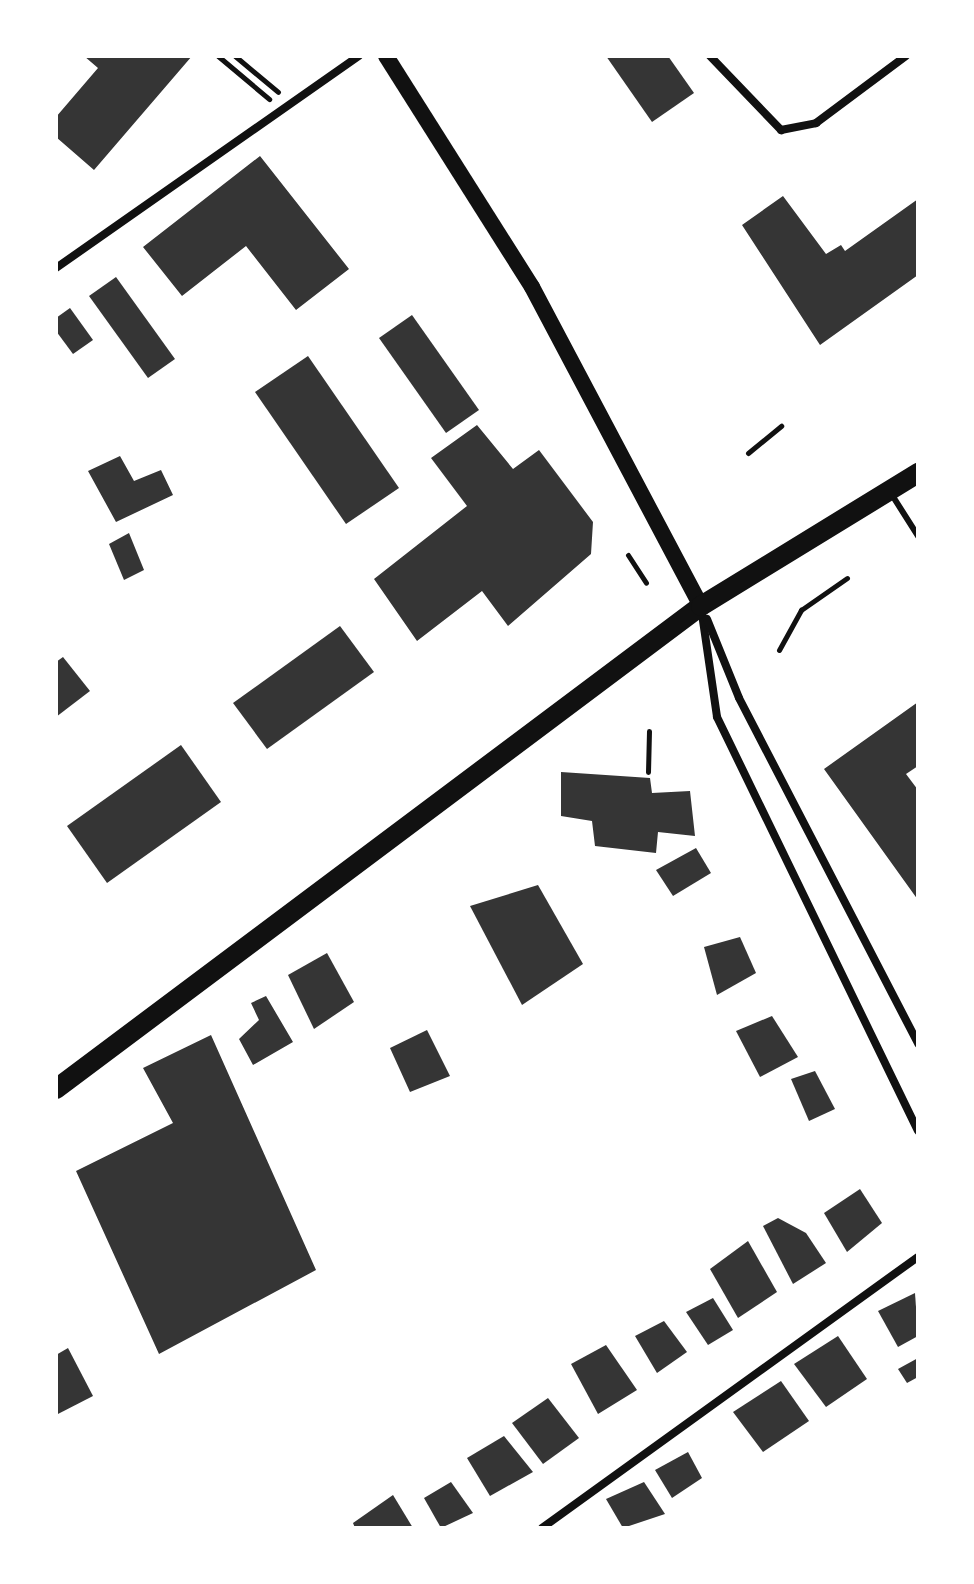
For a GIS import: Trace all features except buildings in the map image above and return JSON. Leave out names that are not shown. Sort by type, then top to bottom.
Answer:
[{"type":"main road","points":[[386,56],[532,287],[701,606]]},
{"type":"main road","points":[[56,1089],[701,606],[918,473]]},
{"type":"street","points":[[56,268],[359,56]]},
{"type":"street","points":[[710,56],[781,130],[816,123],[906,56]]},
{"type":"street","points":[[701,606],[739,698],[918,1044]]},
{"type":"street","points":[[701,606],[717,717],[918,1131]]},
{"type":"street","points":[[542,1528],[918,1257]]},
{"type":"lane","points":[[889,490],[918,536]]},
{"type":"path","points":[[218,56],[282,109]]},
{"type":"path","points":[[235,56],[291,102]]},
{"type":"path","points":[[748,453],[781,426]]},
{"type":"path","points":[[628,555],[646,583]]},
{"type":"path","points":[[779,650],[801,610],[847,578]]},
{"type":"path","points":[[648,772],[649,731]]}]
